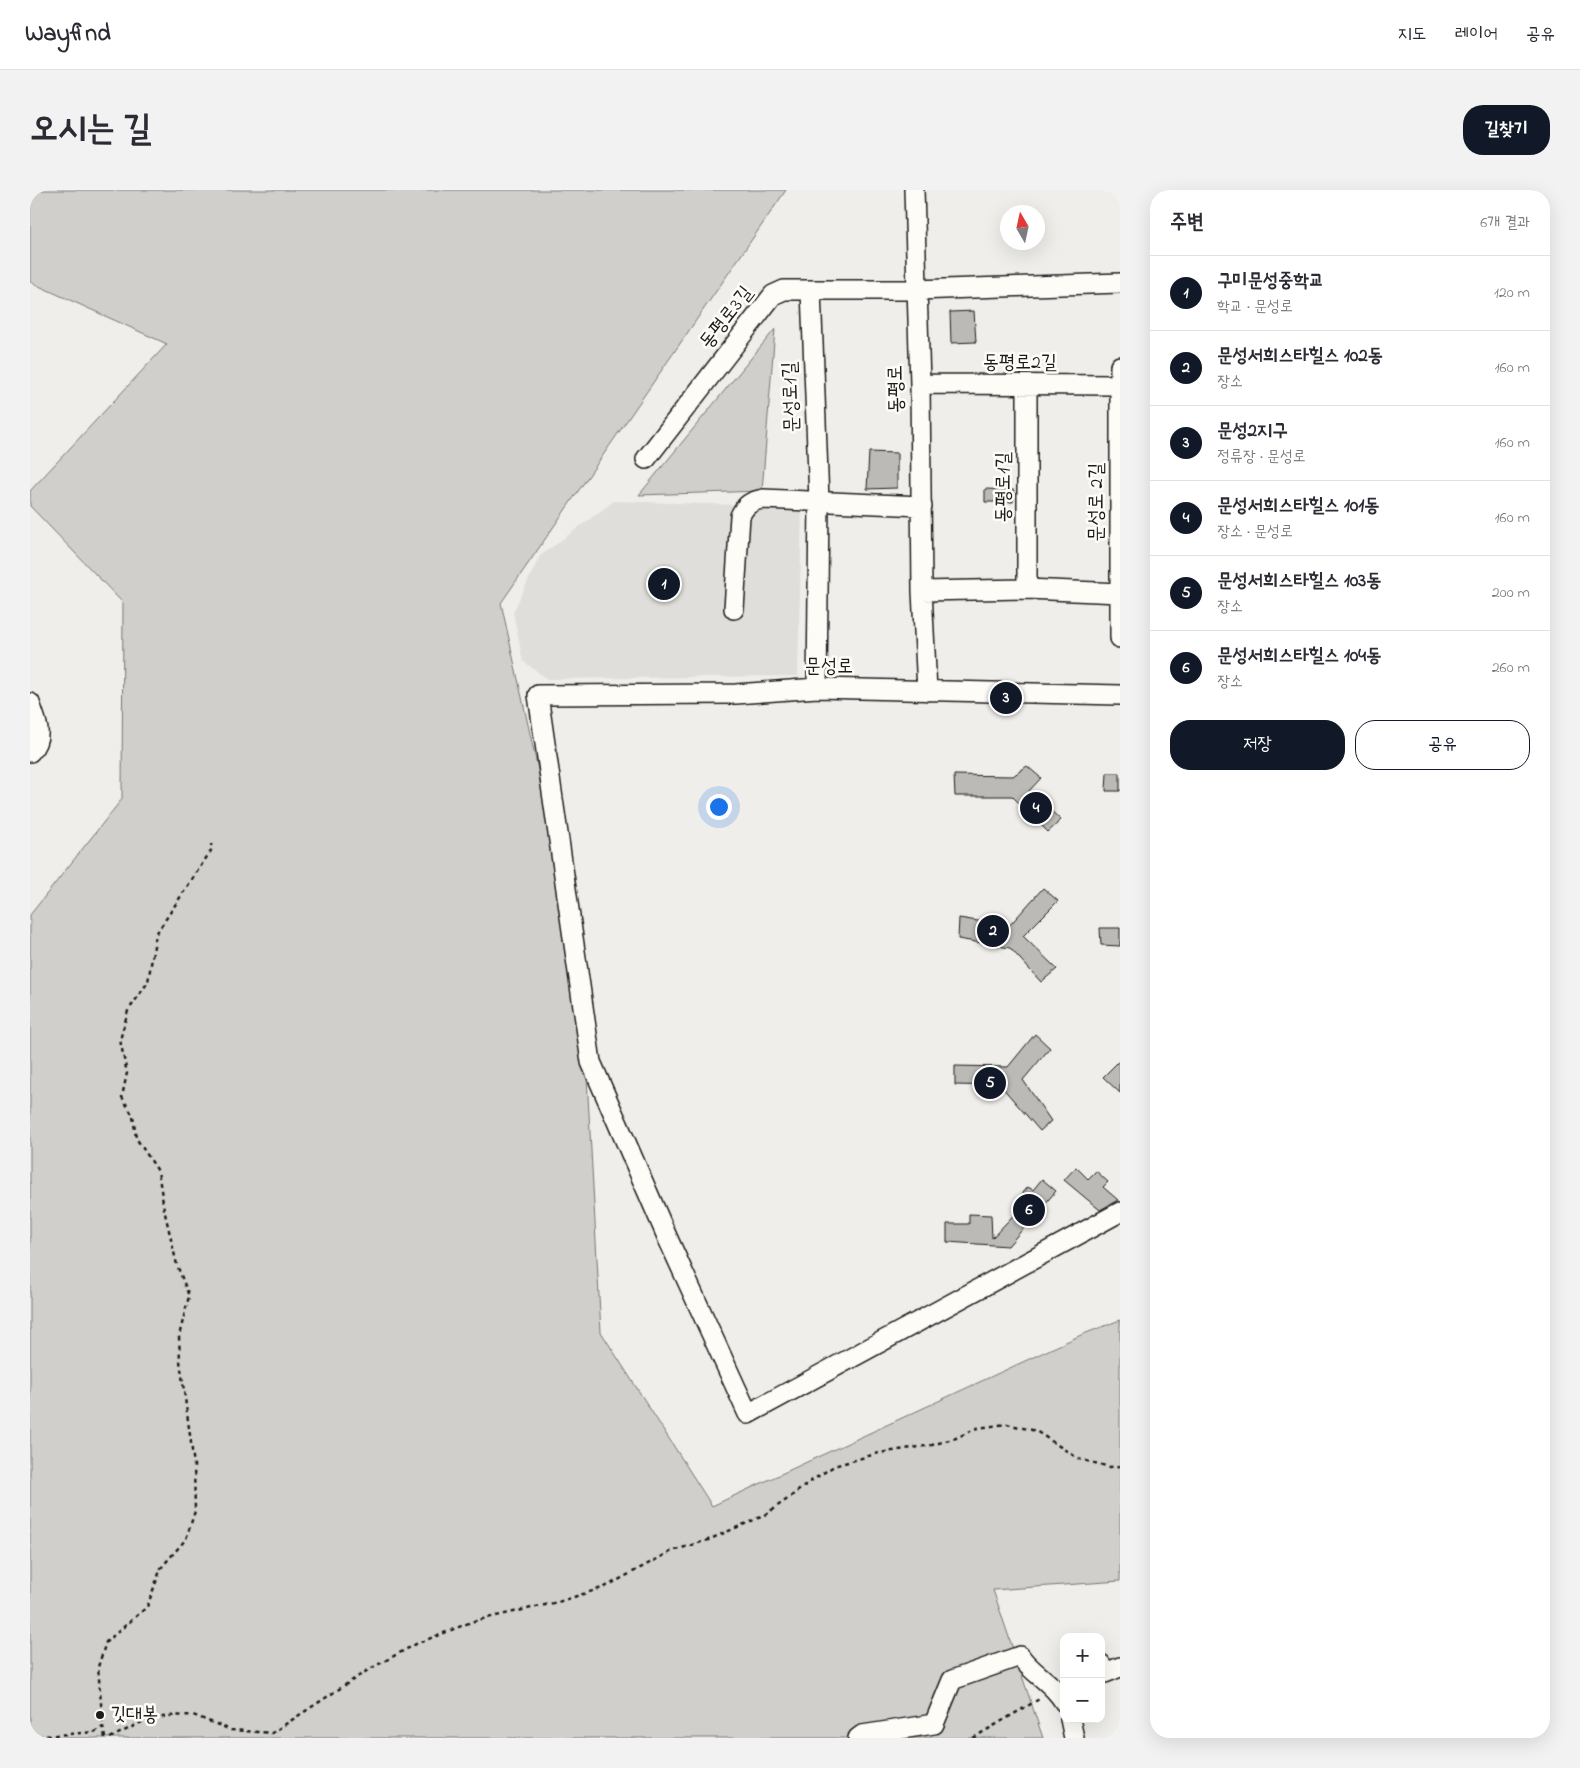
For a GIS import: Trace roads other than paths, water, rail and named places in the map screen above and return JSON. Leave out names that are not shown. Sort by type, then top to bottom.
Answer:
[{"type":"street","points":[[914,190],[930,190]]},
{"type":"street","name":"동평로","points":[[914,190],[920,384],[922,591],[927,691]]},
{"type":"street","points":[[916,290],[1120,283]]},
{"type":"street","name":"동평로3길","points":[[646,459],[773,295],[784,290],[916,290]]},
{"type":"street","name":"문성로1길","points":[[811,290],[819,501],[818,688]]},
{"type":"street","name":"문성로 2길","points":[[1120,366],[1120,638]]},
{"type":"street","name":"동평로2길","points":[[920,384],[1120,385]]},
{"type":"street","name":"동평로1길","points":[[1027,386],[1027,589]]},
{"type":"street","points":[[734,609],[740,516],[748,504],[755,500],[922,506]]},
{"type":"street","points":[[922,591],[1027,589],[1120,593]]},
{"type":"street","name":"문성로","points":[[1120,695],[818,688],[736,694],[538,695],[591,1062],[668,1239],[748,1414],[1120,1212]]},
{"type":"street","points":[[30,703],[39,730],[37,744],[30,752]]},
{"type":"street","points":[[858,1738],[862,1735],[934,1724],[952,1680],[1020,1656],[1026,1665],[1049,1683],[1059,1696]]},
{"type":"street","points":[[1105,1672],[1120,1667]]},
{"type":"street","points":[[1071,1723],[1074,1738]]},
{"type":"place","name":"구미문성중학교","points":[[664,584]]},
{"type":"place","name":"문성2지구","points":[[1006,698]]},
{"type":"place","name":"문성서희스타힐스 101동","points":[[1036,808]]},
{"type":"place","name":"문성서희스타힐스 102동","points":[[993,931]]},
{"type":"place","name":"문성서희스타힐스 103동","points":[[990,1083]]},
{"type":"place","name":"문성서희스타힐스 104동","points":[[1029,1210]]},
{"type":"place","name":"깃대봉","points":[[100,1715]]}]
